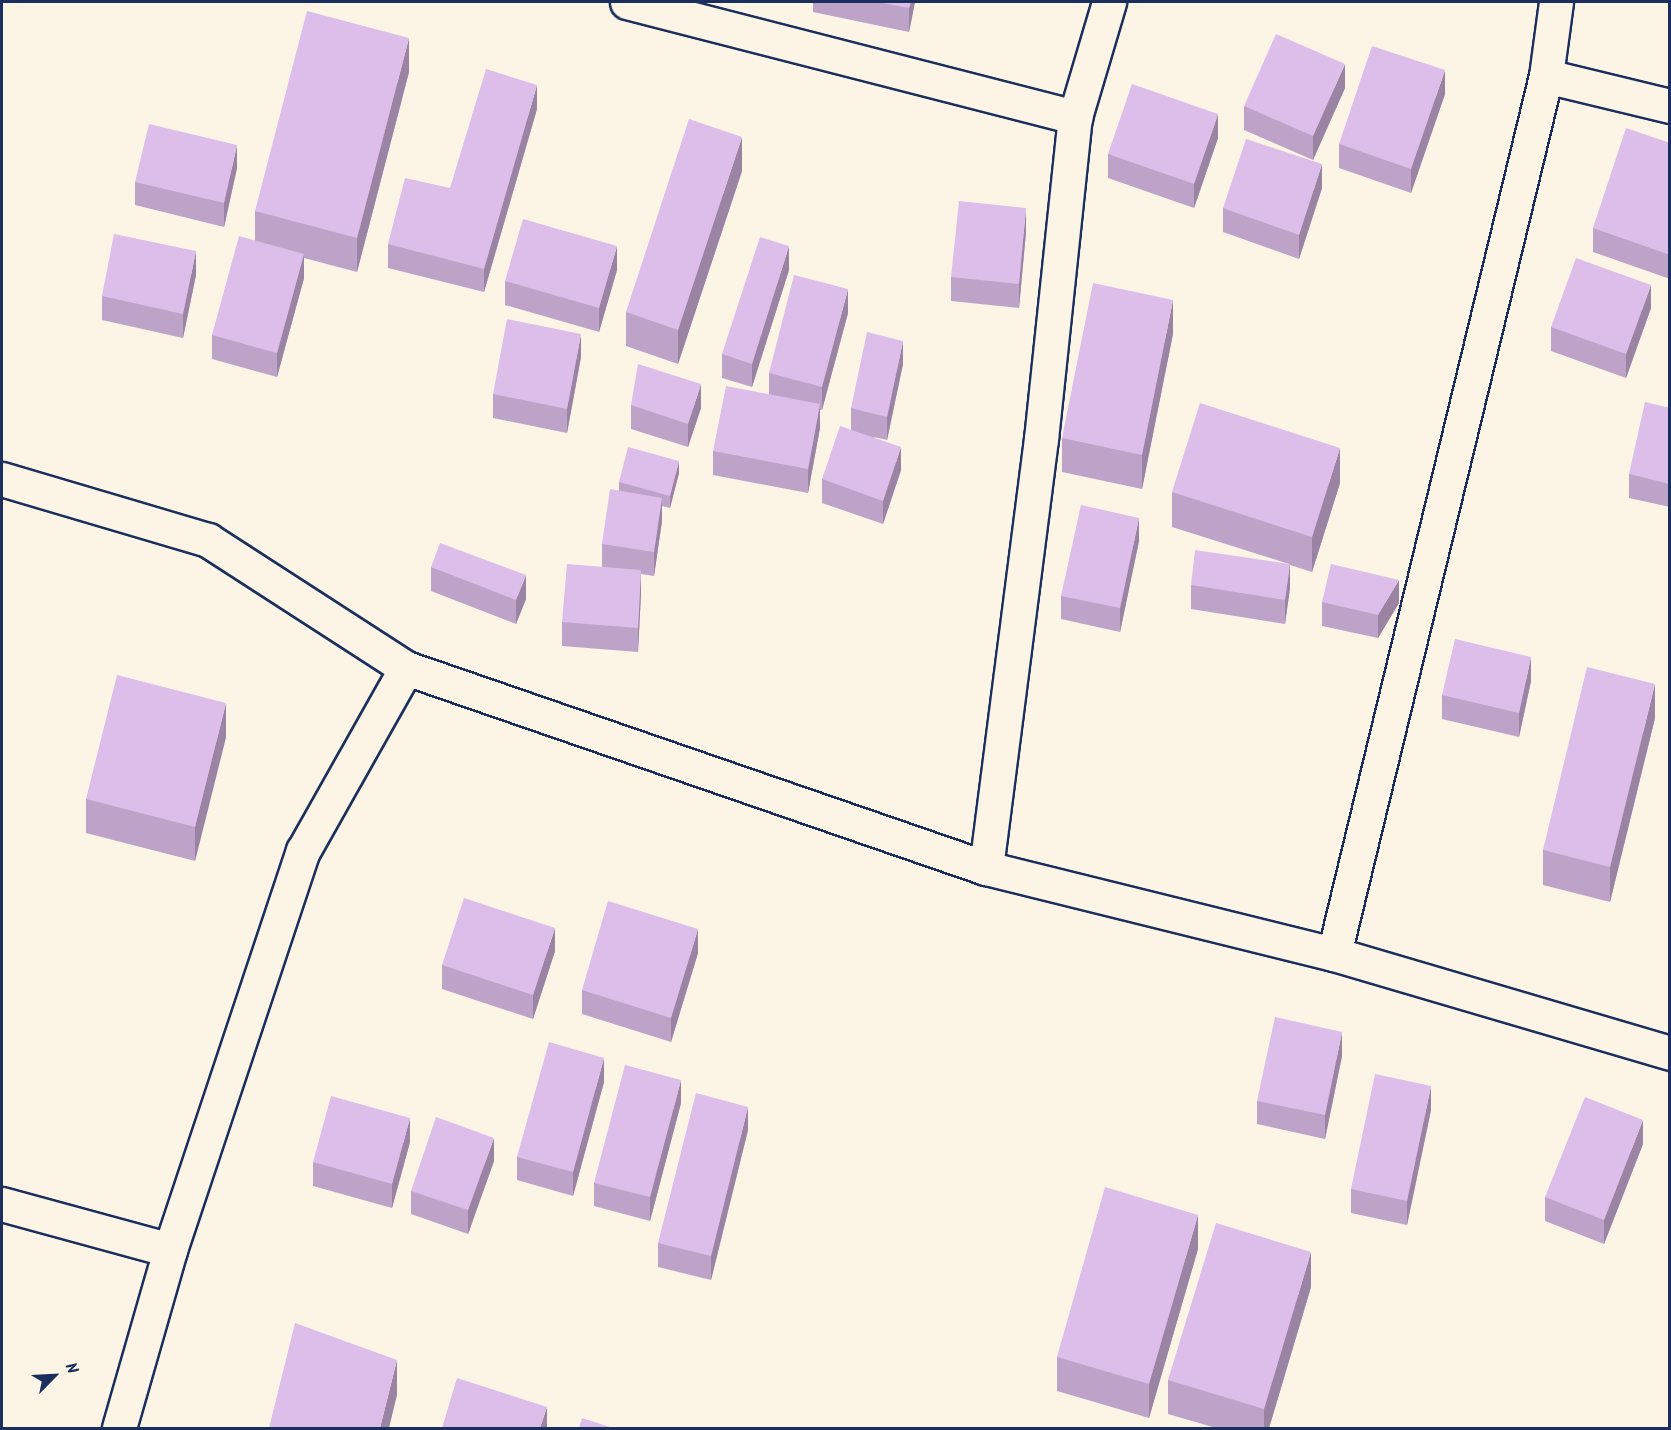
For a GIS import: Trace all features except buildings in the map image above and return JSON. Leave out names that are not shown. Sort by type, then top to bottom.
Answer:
[{"type":"street","points":[[627,2],[1076,117]]},
{"type":"street","points":[[986,868],[1076,117],[1108,2]]},
{"type":"street","points":[[1334,954],[1545,76],[1556,2]]},
{"type":"street","points":[[1545,76],[1670,106]]},
{"type":"street","points":[[2,479],[208,540],[406,668],[986,868],[1334,954],[1670,1053]]},
{"type":"street","points":[[119,1428],[170,1250],[303,851],[406,668]]},
{"type":"street","points":[[2,1204],[170,1250]]}]
